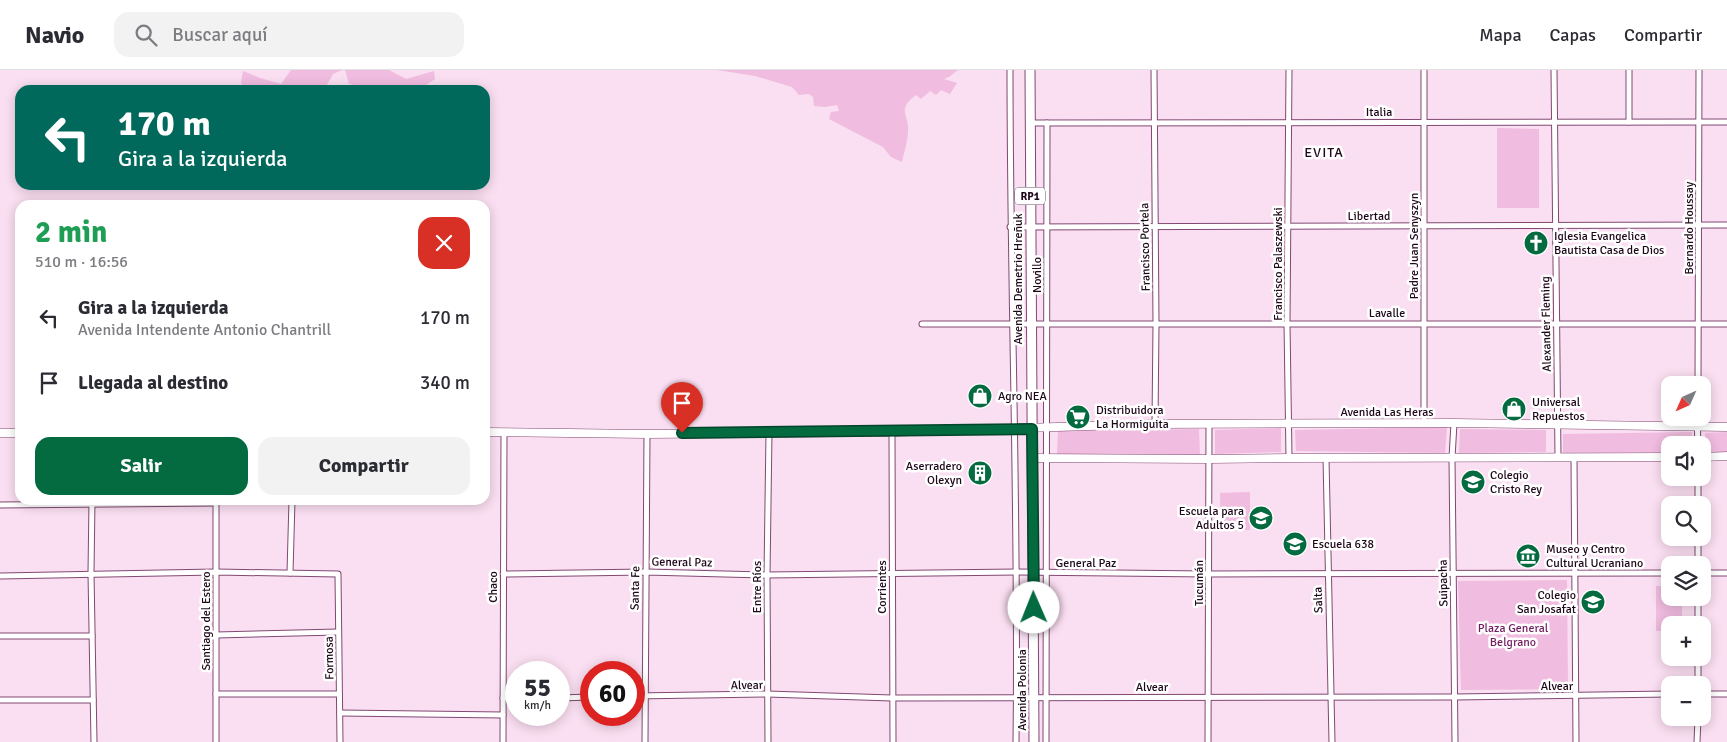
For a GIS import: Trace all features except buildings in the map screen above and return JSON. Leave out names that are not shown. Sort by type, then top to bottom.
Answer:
[{"type":"main road","name":"Avenida Demetrio Hreñuk","points":[[1030,70],[1032,429]]},
{"type":"main road","name":"Avenida Las Heras","points":[[490,432],[647,434],[892,432],[1155,424],[1454,423],[1727,427]]},
{"type":"main road","name":"Avenida Polonia","points":[[1032,429],[1034,742]]},
{"type":"main road","points":[[0,433],[15,433]]},
{"type":"main road","points":[[1711,456],[1727,456]]},
{"type":"main road","points":[[1032,458],[1209,460],[1661,457]]},
{"type":"street","name":"Avenida Demetrio Hreñuk","points":[[1010,70],[1010,227],[1017,572],[1016,742]]},
{"type":"street","name":"Francisco Portela","points":[[1154,70],[1155,424]]},
{"type":"street","name":"Francisco Palaszewski","points":[[1289,70],[1287,323],[1289,458]]},
{"type":"street","name":"Padre Juan Senyszyn","points":[[1424,70],[1424,423]]},
{"type":"street","name":"Alexander Fleming","points":[[1554,70],[1558,457]]},
{"type":"street","points":[[1629,70],[1629,122]]},
{"type":"street","name":"Bernardo Houssay","points":[[1698,376],[1699,70]]},
{"type":"street","name":"Italia","points":[[1030,123],[1727,122]]},
{"type":"street","name":"Novillo","points":[[1047,123],[1048,458]]},
{"type":"street","name":"Libertad","points":[[1010,227],[1727,225]]},
{"type":"street","name":"Lavalle","points":[[922,324],[1727,324]]},
{"type":"street","name":"Suipacha","points":[[1454,423],[1452,458],[1452,573],[1455,742]]},
{"type":"street","name":"Tucumán","points":[[1208,424],[1208,742]]},
{"type":"street","points":[[1697,428],[1697,436]]},
{"type":"street","name":"Chaco","points":[[503,742],[504,432]]},
{"type":"street","name":"Entre Ríos","points":[[768,742],[767,574],[769,432]]},
{"type":"street","name":"Corrientes","points":[[892,432],[892,742]]},
{"type":"street","name":"Santa Fe","points":[[645,696],[647,434]]},
{"type":"street","name":"Avenida Polonia","points":[[1046,742],[1048,458]]},
{"type":"street","name":"Salta","points":[[1326,458],[1332,742]]},
{"type":"street","points":[[1574,458],[1576,742]]},
{"type":"street","points":[[0,505],[15,505]]},
{"type":"street","points":[[92,505],[91,573],[94,742]]},
{"type":"street","name":"Santiago del Estero","points":[[216,505],[216,742]]},
{"type":"street","points":[[0,576],[91,573],[290,573],[292,505]]},
{"type":"street","name":"General Paz","points":[[503,574],[646,572],[767,574],[1017,572],[1209,574],[1661,573]]},
{"type":"street","name":"Formosa","points":[[290,573],[338,574],[340,742]]},
{"type":"street","points":[[1711,573],[1727,573]]},
{"type":"street","points":[[216,635],[338,632]]},
{"type":"street","points":[[0,636],[92,636]]},
{"type":"street","points":[[216,694],[339,694]]},
{"type":"street","name":"Alvear","points":[[645,696],[767,694],[892,698],[1017,698],[1455,697],[1661,694]]},
{"type":"street","points":[[1711,694],[1727,694]]},
{"type":"street","points":[[0,700],[93,700]]},
{"type":"street","points":[[340,713],[503,716]]},
{"type":"street","name":"Santa Fe","points":[[645,726],[645,742]]},
{"type":"street","points":[[1697,742],[1698,726]]},
{"type":"green space","points":[[291,70],[342,70],[333,74],[327,85],[242,85],[243,71],[281,84]]},
{"type":"green space","points":[[345,70],[389,70],[406,79],[434,71],[435,79],[426,85],[349,84]]},
{"type":"green space","points":[[717,70],[958,70],[944,79],[957,83],[950,94],[941,90],[936,95],[930,91],[921,99],[916,95],[906,105],[908,134],[902,162],[891,157],[883,147],[829,119],[831,112],[839,111],[837,105],[814,106],[813,97],[809,94],[799,95],[792,87],[755,76]]},
{"type":"green space","points":[[1497,128],[1539,129],[1539,208],[1497,208]]},
{"type":"green space","points":[[1447,427],[1445,453],[1296,451],[1295,430]]},
{"type":"green space","points":[[1281,428],[1281,452],[1215,454],[1215,430]]},
{"type":"green space","points":[[1199,429],[1200,456],[1057,454],[1058,431]]},
{"type":"green space","points":[[1460,429],[1546,430],[1546,452],[1459,453]]},
{"type":"green space","points":[[1692,432],[1692,436],[1661,436],[1661,452],[1563,453],[1563,434]]},
{"type":"green space","points":[[1727,432],[1727,453],[1711,453],[1711,436],[1705,436],[1705,433]]},
{"type":"green space","points":[[1250,492],[1250,530],[1221,531],[1220,493]]},
{"type":"green space","name":"Plaza General Belgrano","points":[[1567,580],[1568,689],[1461,690],[1458,581]]},
{"type":"green space","points":[[1656,586],[1661,586],[1661,606],[1682,606],[1682,616],[1661,616],[1661,631],[1656,631]]},
{"type":"place","name":"Iglesia Evangelica Bautista Casa de Dios","points":[[1536,243]]},
{"type":"place","name":"Agro NEA","points":[[980,396]]},
{"type":"place","name":"Universal Repuestos","points":[[1514,409]]},
{"type":"place","name":"Distribuidora La Hormiguita","points":[[1078,417]]},
{"type":"place","name":"Aserradero Olexyn","points":[[980,473]]},
{"type":"place","name":"Colegio Cristo Rey","points":[[1473,482]]},
{"type":"place","name":"Escuela para Adultos 5","points":[[1261,518]]},
{"type":"place","name":"Escuela 638","points":[[1295,544]]},
{"type":"place","name":"Museo y Centro Cultural Ucraniano","points":[[1528,556]]},
{"type":"place","name":"Colegio San Josafat","points":[[1593,602]]},
{"type":"district","name":"EVITA","points":[[1324,152]]},
{"type":"route","points":[[682,433],[1032,429],[1034,608]]}]
